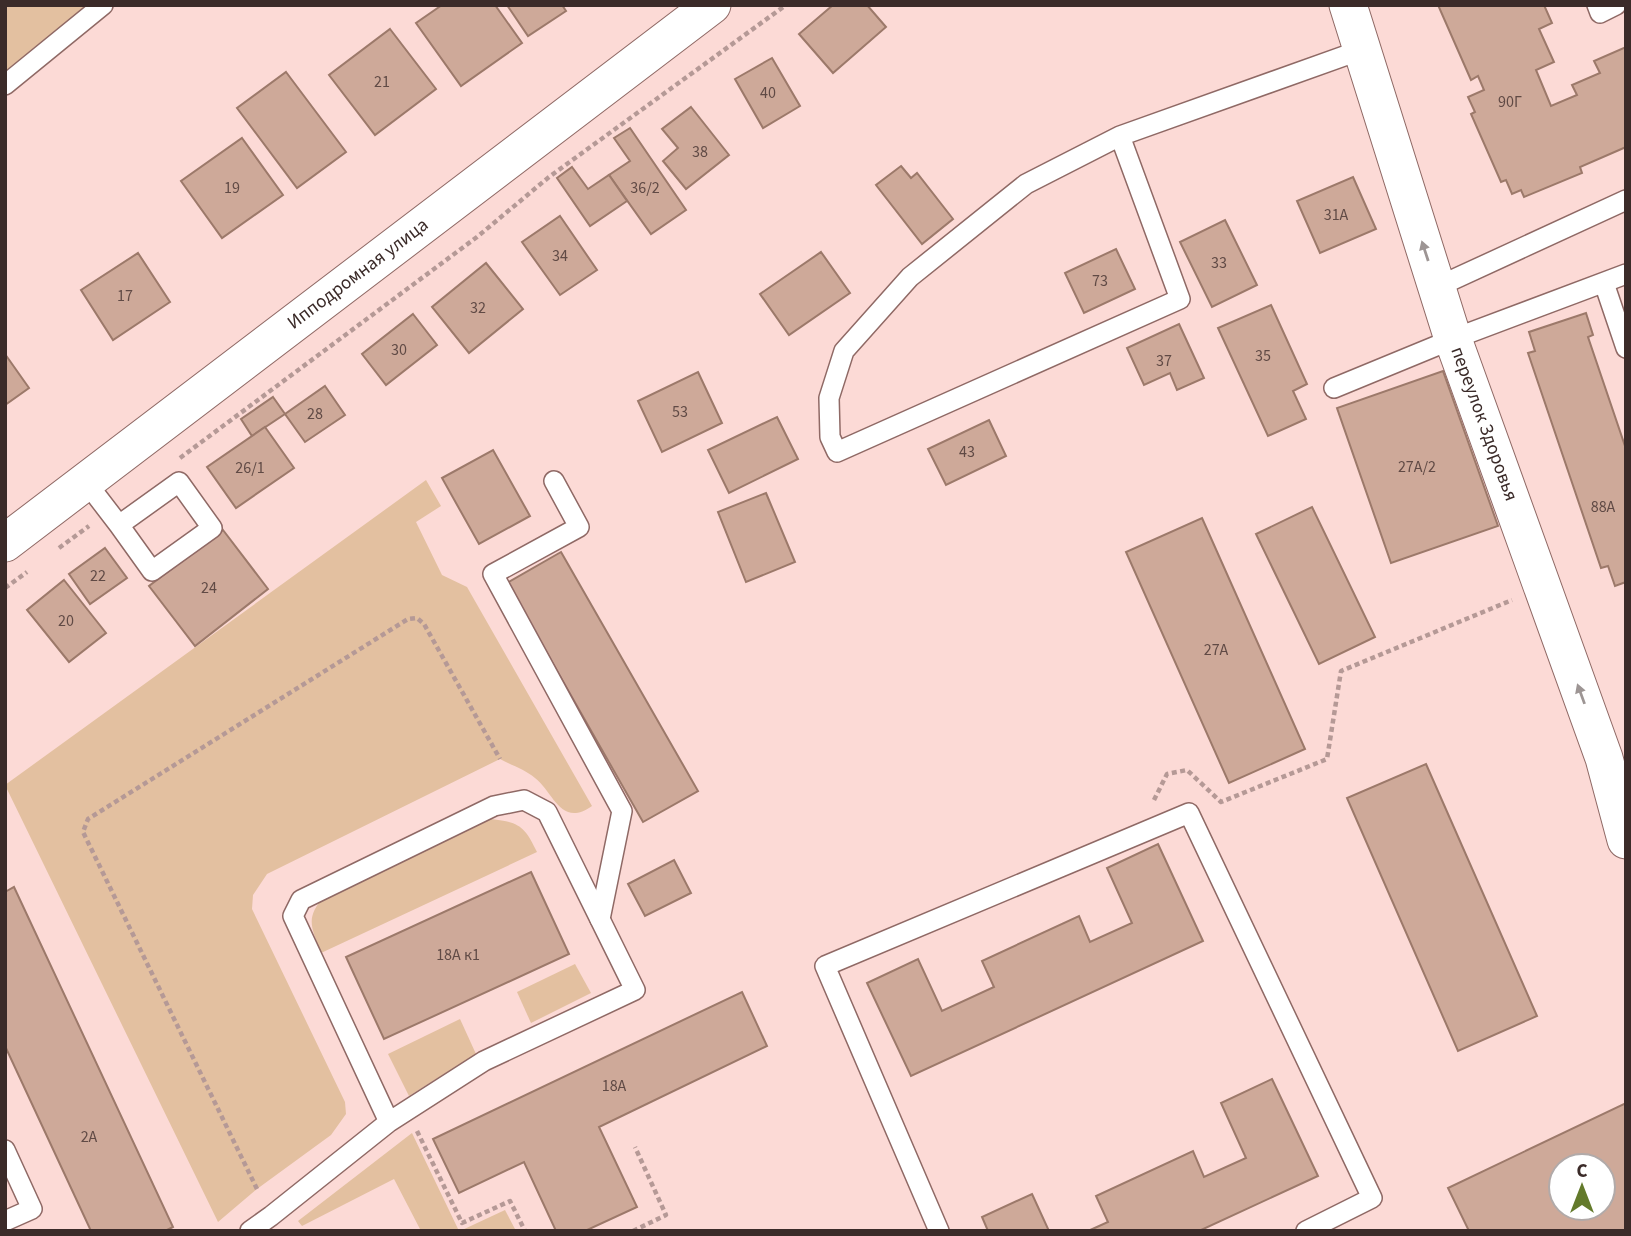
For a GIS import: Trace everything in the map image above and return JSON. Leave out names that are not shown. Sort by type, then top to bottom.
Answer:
[{"type":"street","name":"Ипподромная улица","points":[[5,543],[712,5]]},
{"type":"street","name":"переулок Здоровья","points":[[1348,5],[1453,339],[1604,758],[1626,840]]},
{"type":"lane","points":[[5,85],[103,5]]},
{"type":"lane","points":[[1597,5],[1600,13],[1616,5]]},
{"type":"lane","points":[[1121,136],[1180,299],[836,452],[830,437],[829,398],[845,351],[910,277],[1026,184],[1121,136],[1361,50]]},
{"type":"lane","points":[[1437,287],[1626,200]]},
{"type":"lane","points":[[1334,388],[1453,339],[1626,274]]},
{"type":"lane","points":[[1604,283],[1626,348]]},
{"type":"lane","points":[[554,481],[579,527],[492,575],[622,811],[600,919]]},
{"type":"lane","points":[[86,482],[152,571],[212,528],[178,482],[114,518]]},
{"type":"lane","points":[[250,1231],[389,1122],[484,1061],[635,990],[547,812],[524,800],[494,806],[301,900],[293,916],[389,1122]]},
{"type":"lane","points":[[939,1231],[825,966],[1189,813],[1373,1198],[1306,1231]]},
{"type":"lane","points":[[5,1150],[32,1209],[5,1221]]},
{"type":"path","points":[[176,461],[477,237],[549,177],[786,5]]},
{"type":"path","points":[[57,550],[114,518]]},
{"type":"path","points":[[5,588],[36,565]]},
{"type":"path","points":[[1136,835],[1167,774],[1187,770],[1221,802],[1327,759],[1341,671],[1543,587]]},
{"type":"path","points":[[257,1189],[83,832],[88,819],[408,619],[417,618],[425,624],[500,759]]},
{"type":"path","points":[[414,1124],[462,1223],[510,1200],[525,1231]]},
{"type":"path","points":[[633,1231],[666,1215],[635,1147]]},
{"type":"shaded area","points":[[5,5],[103,5],[5,85]]},
{"type":"shaded area","points":[[426,480],[441,506],[416,522],[442,575],[467,587],[592,806],[581,812],[565,811],[535,778],[500,759],[267,874],[253,895],[252,909],[345,1102],[346,1114],[331,1135],[257,1189],[218,1222],[5,785]]},
{"type":"shaded area","points":[[491,819],[520,827],[537,852],[321,953],[313,930],[312,917],[325,896],[463,828]]},
{"type":"shaded area","points":[[575,964],[591,993],[531,1023],[517,992]]},
{"type":"shaded area","points":[[460,1019],[476,1054],[409,1096],[388,1054]]},
{"type":"shaded area","points":[[412,1133],[459,1231],[421,1231],[394,1179],[302,1226],[298,1221]]},
{"type":"shaded area","points":[[505,1210],[516,1231],[460,1231]]},
{"type":"building","points":[[442,5],[495,5],[522,43],[461,86],[416,23]]},
{"type":"building","points":[[507,5],[562,5],[566,11],[528,36]]},
{"type":"building","points":[[833,5],[867,5],[886,27],[833,73],[799,34]]},
{"type":"building","points":[[1438,5],[1544,5],[1552,23],[1539,29],[1554,62],[1536,70],[1551,106],[1577,95],[1572,85],[1600,73],[1594,61],[1626,47],[1626,147],[1580,167],[1582,173],[1524,197],[1521,190],[1512,194],[1506,180],[1501,182],[1471,114],[1475,112],[1468,97],[1484,90],[1478,76],[1471,80]]},
{"type":"building","points":[[390,29],[436,89],[375,135],[329,75]]},
{"type":"building","points":[[772,58],[800,106],[763,128],[735,79]]},
{"type":"building","points":[[286,72],[346,152],[297,188],[237,108]]},
{"type":"building","points":[[691,107],[729,155],[686,189],[663,161],[678,148],[662,129]]},
{"type":"building","points":[[630,128],[686,210],[651,234],[609,175],[630,161],[614,138]]},
{"type":"building","points":[[242,138],[283,195],[222,238],[181,181]]},
{"type":"building","points":[[901,166],[911,178],[917,173],[953,219],[922,244],[876,185]]},
{"type":"building","points":[[572,167],[588,189],[609,175],[627,201],[590,226],[557,178]]},
{"type":"building","points":[[1353,177],[1376,229],[1320,253],[1297,201]]},
{"type":"building","points":[[560,216],[597,270],[560,295],[522,242]]},
{"type":"building","points":[[1225,220],[1257,285],[1212,307],[1180,242]]},
{"type":"building","points":[[1116,249],[1135,289],[1084,313],[1065,273]]},
{"type":"building","points":[[821,252],[850,293],[789,335],[760,294]]},
{"type":"building","points":[[138,253],[170,302],[113,340],[81,290]]},
{"type":"building","points":[[486,263],[523,309],[469,353],[432,307]]},
{"type":"building","points":[[1271,305],[1307,384],[1293,391],[1306,419],[1268,436],[1218,328]]},
{"type":"building","points":[[1586,313],[1593,335],[1588,337],[1626,449],[1626,582],[1615,586],[1608,566],[1601,568],[1528,353],[1535,351],[1529,332]]},
{"type":"building","points":[[413,314],[437,345],[386,385],[362,354]]},
{"type":"building","points":[[1179,324],[1204,378],[1177,390],[1170,373],[1144,385],[1127,348]]},
{"type":"building","points":[[5,354],[29,388],[5,405]]},
{"type":"building","points":[[1443,371],[1498,526],[1391,563],[1337,408]]},
{"type":"building","points":[[698,372],[722,423],[662,452],[638,401]]},
{"type":"building","points":[[325,386],[345,415],[305,442],[285,414]]},
{"type":"building","points":[[273,397],[285,414],[252,436],[241,419]]},
{"type":"building","points":[[777,417],[798,459],[729,493],[708,450]]},
{"type":"building","points":[[989,420],[1006,456],[946,485],[928,449]]},
{"type":"building","points":[[265,427],[294,468],[236,508],[207,467]]},
{"type":"building","points":[[493,450],[530,516],[479,544],[442,478]]},
{"type":"building","points":[[766,493],[795,562],[746,582],[718,512]]},
{"type":"building","points":[[1312,507],[1375,637],[1319,664],[1256,534]]},
{"type":"building","points":[[1202,518],[1305,749],[1229,783],[1126,552]]},
{"type":"building","points":[[223,530],[268,589],[195,646],[149,586]]},
{"type":"building","points":[[105,548],[127,578],[90,604],[69,574]]},
{"type":"building","points":[[561,552],[698,791],[643,822],[507,583]]},
{"type":"building","points":[[64,580],[106,633],[69,662],[27,610]]},
{"type":"building","points":[[1426,764],[1537,1016],[1458,1051],[1347,798]]},
{"type":"building","points":[[1158,844],[1203,941],[911,1076],[867,983],[918,959],[942,1011],[994,987],[982,961],[1079,916],[1090,942],[1132,923],[1107,868]]},
{"type":"building","points":[[674,860],[691,893],[645,916],[628,884]]},
{"type":"building","points":[[531,872],[569,954],[384,1039],[346,957]]},
{"type":"building","points":[[14,887],[173,1227],[165,1231],[91,1231],[5,1046],[5,892]]},
{"type":"building","points":[[742,992],[767,1046],[599,1127],[637,1207],[585,1231],[556,1231],[524,1162],[459,1193],[433,1139]]},
{"type":"building","points":[[1272,1079],[1318,1176],[1199,1231],[1088,1231],[1108,1222],[1096,1196],[1193,1151],[1204,1177],[1246,1158],[1221,1103]]},
{"type":"building","points":[[1626,1103],[1626,1231],[1469,1231],[1448,1188]]},
{"type":"building","points":[[1032,1194],[1049,1231],[988,1231],[982,1217]]}]
